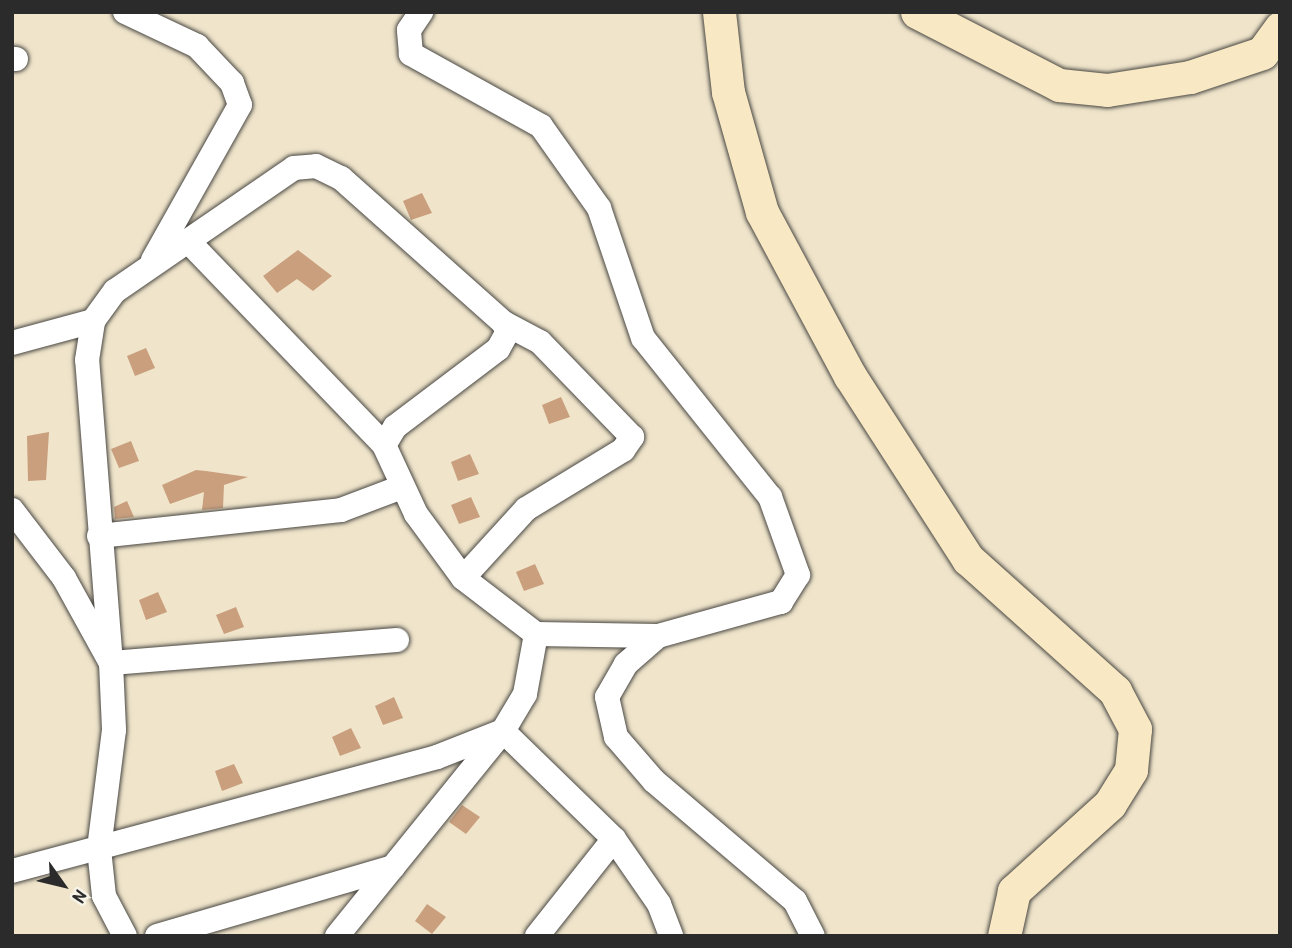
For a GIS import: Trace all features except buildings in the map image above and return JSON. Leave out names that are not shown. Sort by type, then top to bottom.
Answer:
[{"type":"main road","points":[[719,12],[728,92],[762,212],[850,376],[968,559],[1115,691],[1135,729],[1131,770],[1110,804],[1014,891],[1004,936]]},
{"type":"main road","points":[[917,12],[1059,85],[1107,90],[1191,77],[1262,53],[1280,28]]},
{"type":"street","points":[[125,12],[197,47],[232,83],[240,106],[147,269]]},
{"type":"street","points":[[188,241],[384,445],[402,486],[463,578],[536,634],[658,636],[781,602],[797,575],[791,548],[770,497],[643,338],[599,208],[541,126],[411,54],[409,30],[421,12]]},
{"type":"street","points":[[125,936],[104,895],[99,849],[114,730],[111,663],[99,536],[95,405],[87,360],[93,321],[115,291],[295,168],[316,166],[351,186],[504,323],[540,342],[632,437],[623,450],[526,509],[463,578]]},
{"type":"street","points":[[12,343],[93,321]]},
{"type":"street","points":[[384,445],[394,427],[498,349],[507,333],[504,323]]},
{"type":"street","points":[[99,536],[341,510],[402,486]]},
{"type":"street","points":[[12,510],[64,578],[111,663]]},
{"type":"street","points":[[338,936],[503,731],[525,694],[536,634]]},
{"type":"street","points":[[658,636],[626,664],[607,697],[616,737],[654,781],[796,901],[813,936]]},
{"type":"street","points":[[111,663],[397,640]]},
{"type":"street","points":[[503,731],[614,839],[659,904],[671,936]]},
{"type":"street","points":[[12,871],[436,757],[503,731]]},
{"type":"street","points":[[537,936],[614,839]]},
{"type":"street","points":[[157,936],[393,867]]}]
